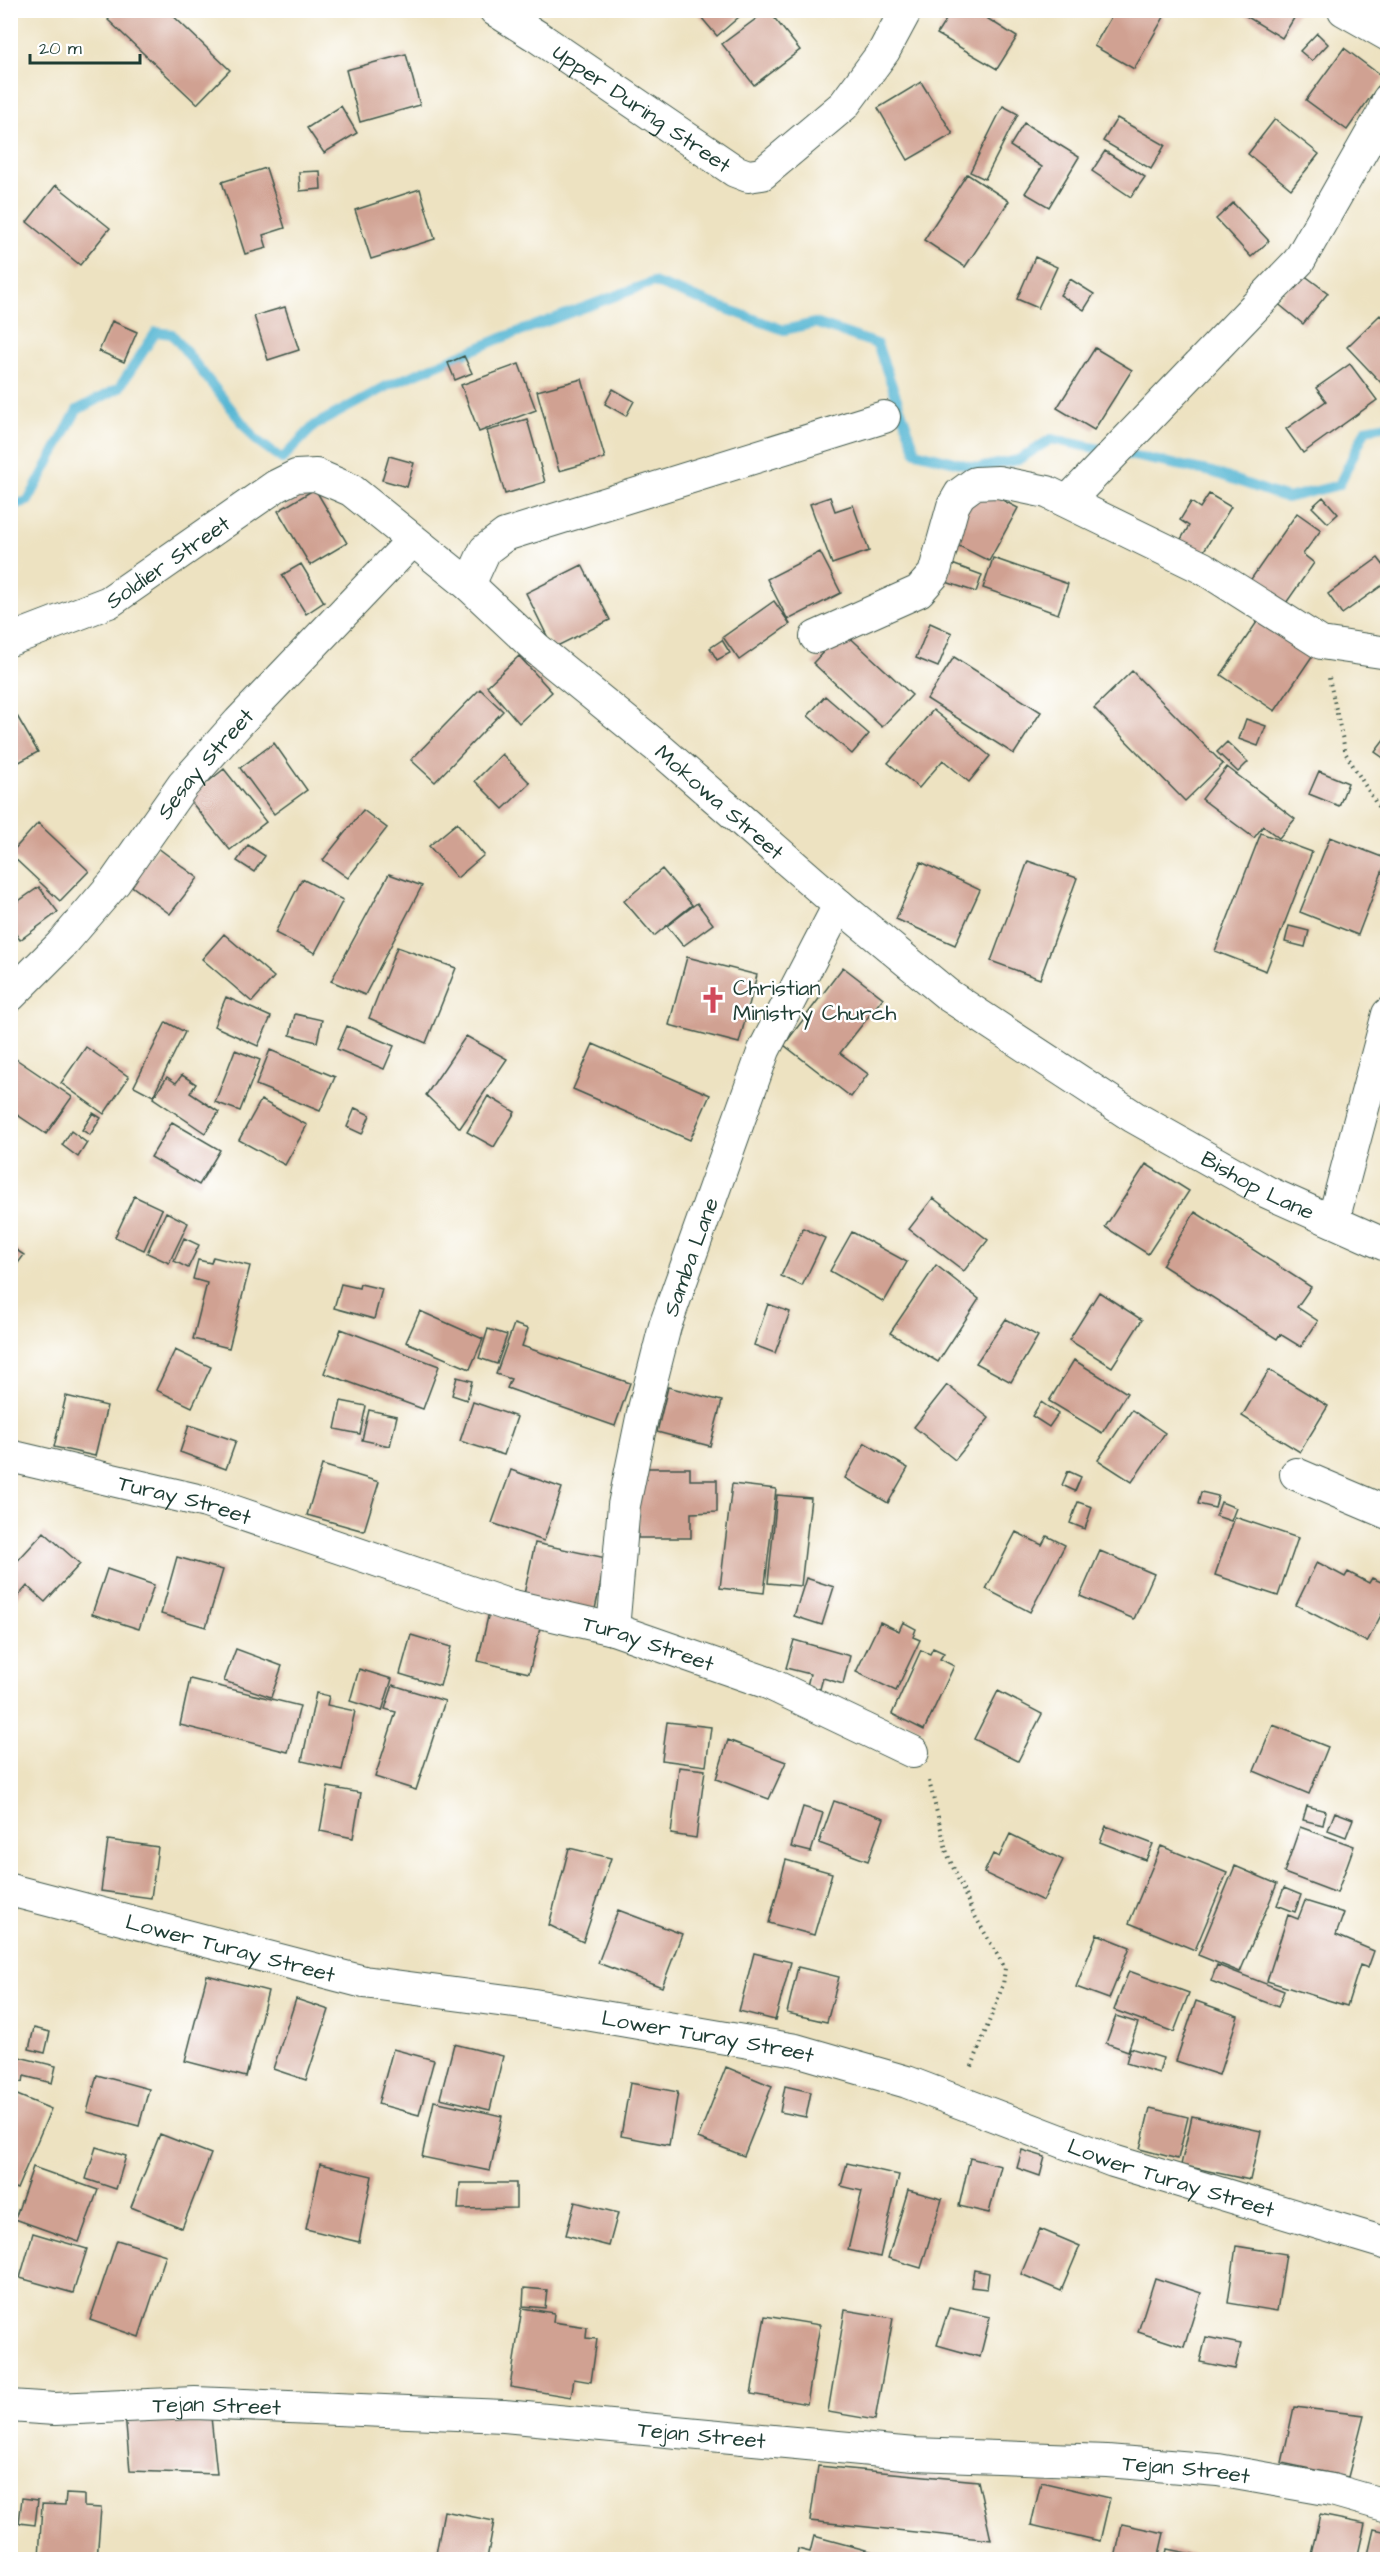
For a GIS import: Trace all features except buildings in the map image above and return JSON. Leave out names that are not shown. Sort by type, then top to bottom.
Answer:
[{"type":"street","name":"Upper During Street","points":[[495,10],[735,171],[748,176],[762,174],[844,105],[884,51],[906,10]]},
{"type":"street","points":[[1344,10],[1388,35]]},
{"type":"street","points":[[1068,501],[1299,261],[1382,115],[1388,100]]},
{"type":"street","points":[[469,585],[485,550],[505,535],[884,417]]},
{"type":"street","name":"Mokowa Street","points":[[316,475],[351,490],[469,585],[537,649],[655,745],[839,905],[948,994],[1134,1117]]},
{"type":"street","name":"Soldier Street","points":[[10,640],[110,602],[276,486],[296,476],[316,475]]},
{"type":"street","points":[[816,637],[919,591],[934,574],[953,506],[960,494],[975,483],[998,482],[1026,486],[1068,501],[1203,568],[1321,643],[1388,652]]},
{"type":"street","name":"Sesay Street","points":[[10,996],[61,945],[115,882],[197,769],[412,541]]},
{"type":"street","name":"Samba Lane","points":[[613,1629],[624,1505],[642,1413],[665,1326],[764,1050],[839,905]]},
{"type":"street","points":[[1333,1221],[1388,1014]]},
{"type":"street","name":"Bishop Lane","points":[[1134,1117],[1268,1192],[1388,1246]]},
{"type":"street","name":"Turay Street","points":[[10,1456],[206,1502],[505,1604],[613,1629],[768,1683],[913,1752]]},
{"type":"street","points":[[1296,1474],[1388,1513]]},
{"type":"street","name":"Lower Turay Street","points":[[10,1890],[364,1982],[522,2003],[796,2050],[907,2082],[1113,2162],[1388,2244]]},
{"type":"street","name":"Tejan Street","points":[[10,2406],[56,2409],[195,2403],[504,2416],[914,2454],[1107,2461],[1218,2470],[1332,2490],[1388,2506]]},
{"type":"path","points":[[1321,643],[1346,754],[1388,823]]},
{"type":"path","points":[[913,1752],[926,1767],[947,1853],[972,1911],[1005,1968],[1003,1985],[958,2102]]},
{"type":"waterway","points":[[10,506],[28,501],[77,410],[119,388],[156,332],[172,334],[256,440],[282,459],[315,425],[387,386],[499,339],[653,282],[784,330],[815,323],[877,344],[916,452],[978,468],[1018,460],[1051,439],[1212,472],[1287,498],[1339,485],[1366,429],[1388,425]]},
{"type":"place","name":"Christian Ministry Church","points":[[713,1000]]}]
